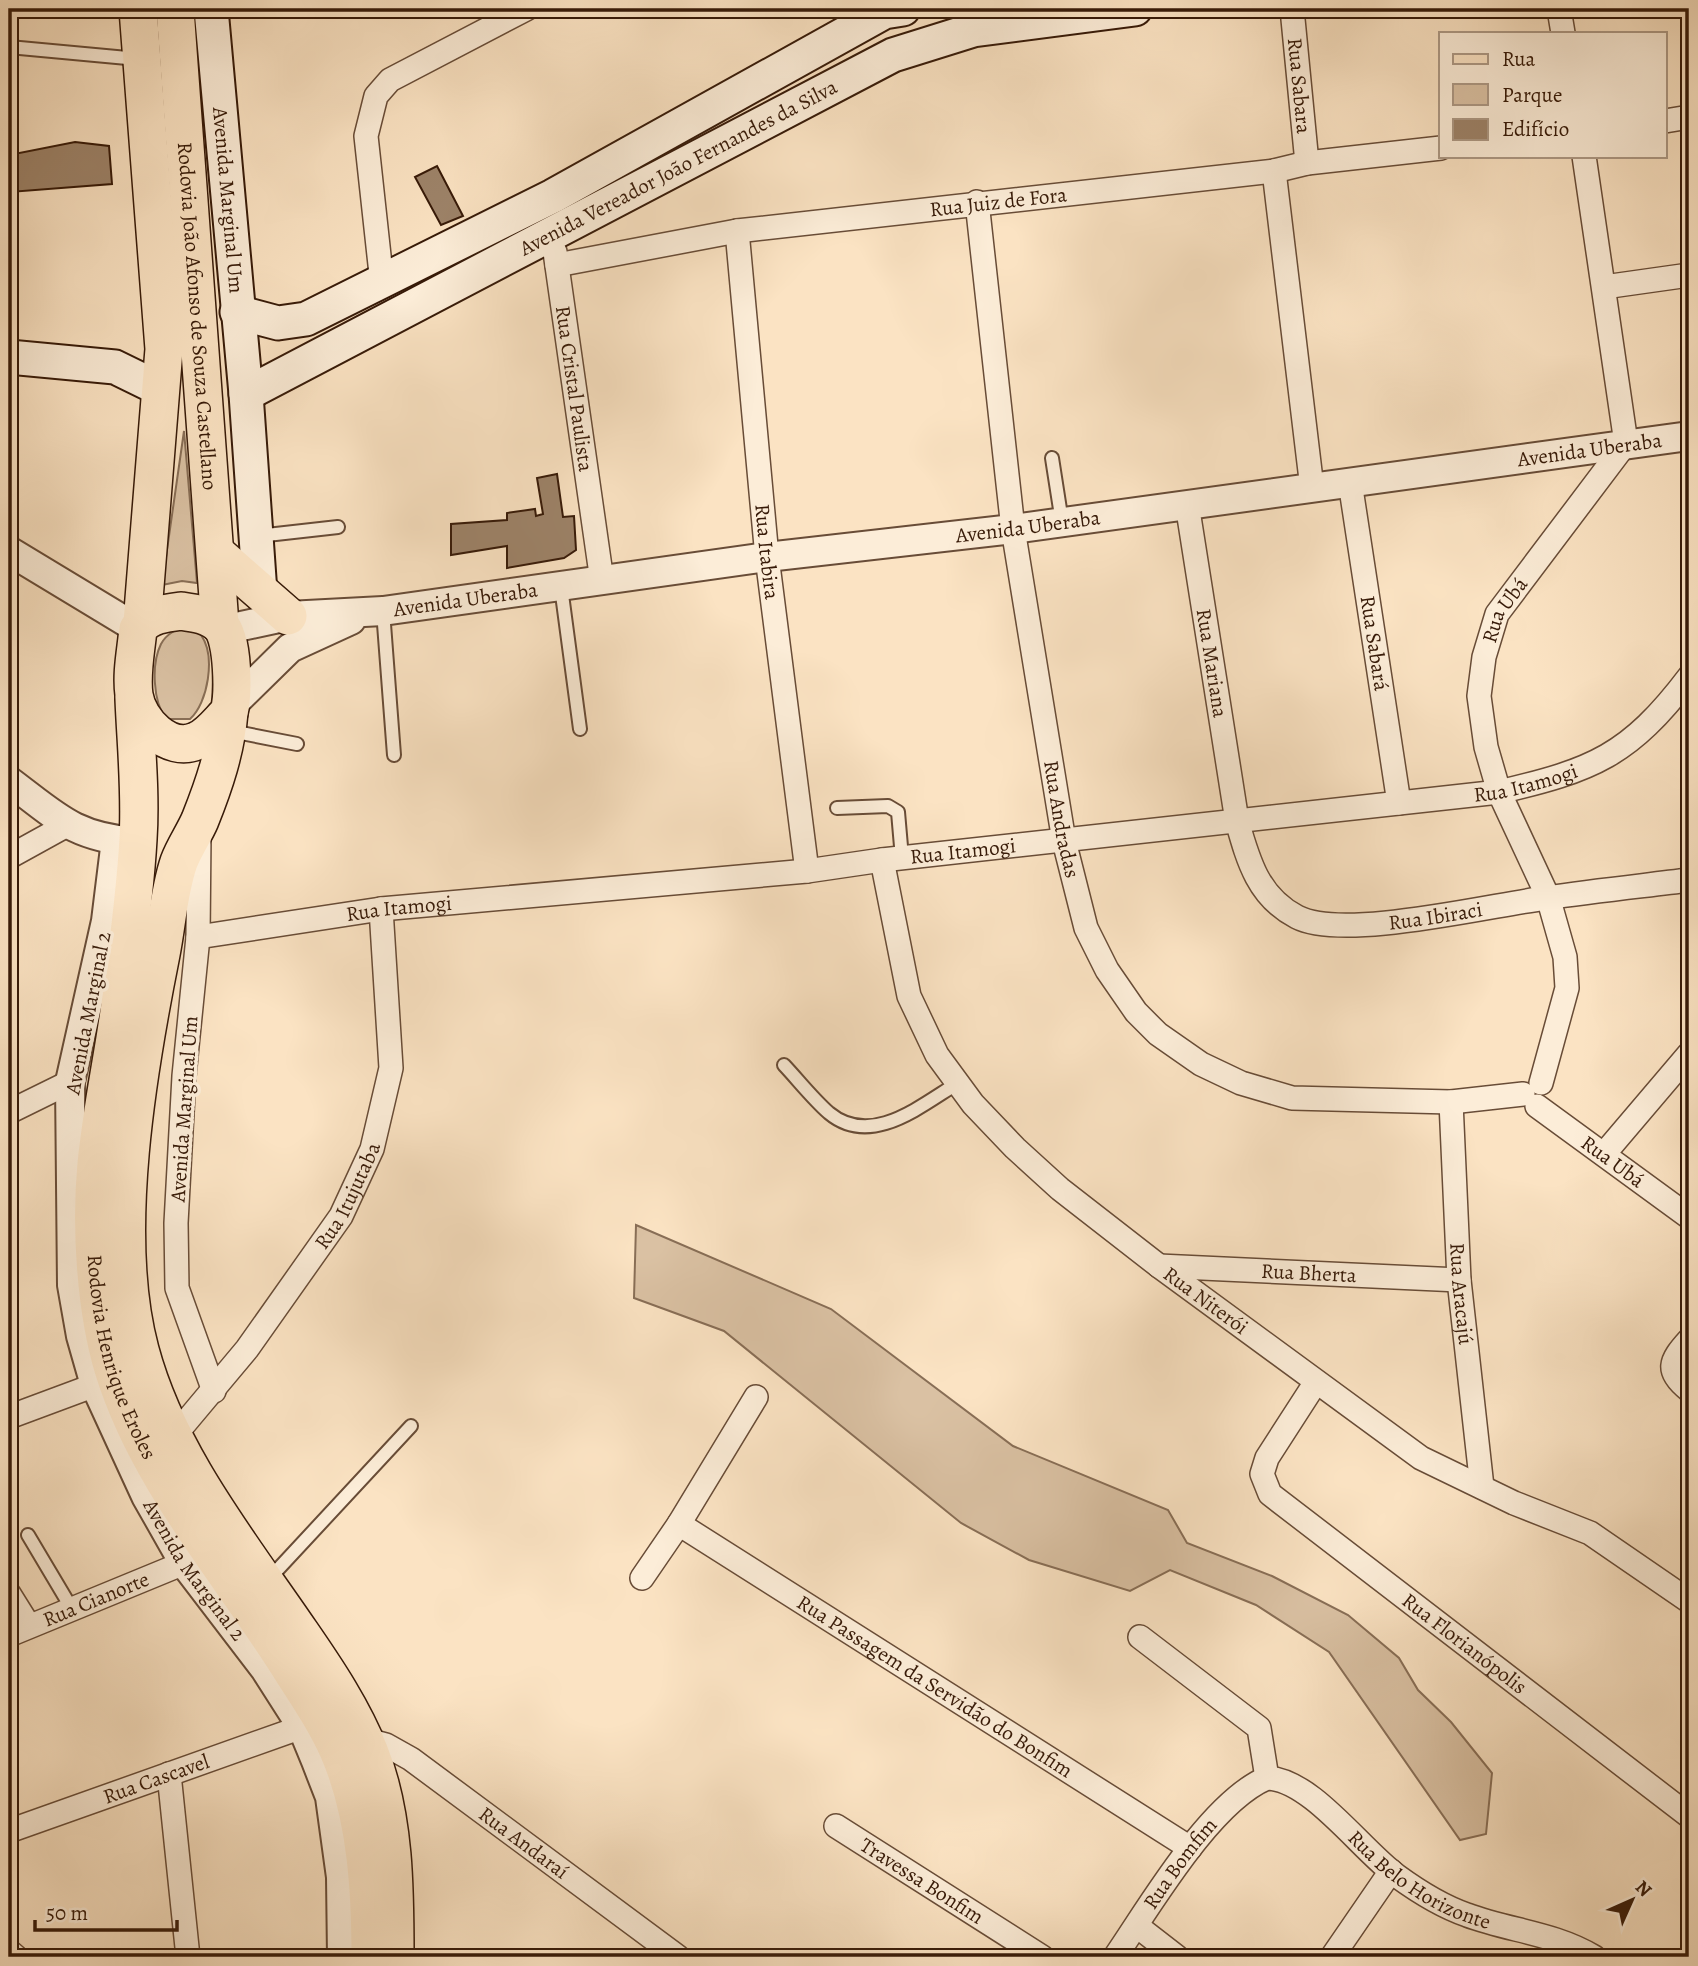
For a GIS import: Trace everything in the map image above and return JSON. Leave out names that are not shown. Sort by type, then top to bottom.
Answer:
[{"type":"main road","name":"Rodovia João Afonso de Souza Castellano","points":[[138,9],[164,349],[140,627]]},
{"type":"main road","name":"Rodovia João Afonso de Souza Castellano","points":[[175,9],[222,627]]},
{"type":"main road","name":"Avenida Marginal Um","points":[[211,9],[246,394],[260,593]]},
{"type":"main road","name":"Avenida Vereador João Fernandes da Silva","points":[[246,394],[555,250],[893,55],[973,30],[1121,9]]},
{"type":"main road","name":"Avenida Vereador João Fernandes da Silva","points":[[237,312],[278,323],[306,319],[553,196],[888,10]]},
{"type":"main road","points":[[115,368],[164,349]]},
{"type":"main road","points":[[9,357],[115,368],[160,389]]},
{"type":"main road","points":[[216,553],[288,615]]},
{"type":"main road","points":[[181,611],[201,614],[222,627],[229,648],[229,716],[208,733],[183,746],[167,741],[150,727],[134,699],[133,676],[140,627],[164,613],[181,611]]},
{"type":"main road","name":"Rodovia Henrique Eroles","points":[[134,699],[120,1005],[96,1166],[101,1312],[113,1369],[155,1464],[172,1494],[265,1627],[318,1713],[342,1759],[358,1809],[370,1921],[370,1957]]},
{"type":"main road","name":"Rodovia Henrique Eroles","points":[[229,716],[222,761],[199,822],[179,863],[152,996],[139,1080],[126,1230],[130,1293],[139,1348],[154,1394],[191,1468],[337,1686],[364,1739],[382,1793],[389,1838],[395,1889],[395,1957]]},
{"type":"street","points":[[128,9],[141,54]]},
{"type":"street","points":[[382,283],[366,136],[376,96],[390,80],[526,9]]},
{"type":"street","name":"Rua Sabara","points":[[1292,9],[1307,163]]},
{"type":"street","points":[[1559,9],[1563,32]]},
{"type":"street","points":[[1666,121],[1689,117]]},
{"type":"street","name":"Rua Juiz de Fora","points":[[555,250],[1274,171],[1307,163],[1439,148]]},
{"type":"street","points":[[1584,158],[1626,443]]},
{"type":"street","points":[[1274,171],[1312,488]]},
{"type":"street","name":"Rua Cristal Paulista","points":[[553,196],[555,250],[602,581]]},
{"type":"street","name":"Rua Andradas","points":[[977,202],[1013,529],[1064,841],[1086,928],[1107,970],[1136,1012],[1158,1034],[1200,1065],[1241,1083],[1292,1098],[1451,1102],[1534,1094]]},
{"type":"street","name":"Rua Itabira","points":[[737,231],[767,557],[807,871]]},
{"type":"street","points":[[1604,287],[1689,275]]},
{"type":"street","name":"Avenida Uberaba","points":[[222,627],[288,615],[374,612],[767,557],[1013,529],[1626,443],[1688,438]]},
{"type":"street","name":"Rua Ubá","points":[[1626,443],[1497,614],[1484,657],[1479,696],[1486,747],[1499,792],[1548,897],[1565,957],[1567,988],[1534,1094],[1604,1154],[1689,1217]]},
{"type":"street","name":"Rua Sabará","points":[[1350,482],[1399,803]]},
{"type":"street","name":"Rua Mariana","points":[[1187,504],[1237,821]]},
{"type":"street","points":[[9,551],[140,627]]},
{"type":"street","name":"Avenida Uberaba","points":[[229,716],[290,648],[374,612]]},
{"type":"street","name":"Rua Itamogi","points":[[198,937],[381,909],[807,871],[892,859],[1499,792],[1563,777],[1606,759],[1647,726],[1689,677]]},
{"type":"street","points":[[9,780],[67,825],[93,837],[127,841]]},
{"type":"street","name":"Rua Ibiraci","points":[[1237,821],[1251,869],[1270,897],[1298,918],[1330,925],[1384,922],[1548,897],[1689,880]]},
{"type":"street","name":"Avenida Marginal Um","points":[[199,822],[198,937],[184,1076],[176,1223],[177,1288],[214,1391]]},
{"type":"street","points":[[9,857],[67,825]]},
{"type":"street","name":"Avenida Marginal 2","points":[[127,841],[70,1083],[72,1285],[81,1336],[95,1385],[146,1496],[184,1563],[265,1669],[302,1727],[330,1797],[341,1877],[342,1957]]},
{"type":"street","name":"Rua Niterói","points":[[892,859],[909,996],[937,1055],[1015,1148],[1060,1189],[1159,1266],[1421,1458],[1590,1534],[1689,1601]]},
{"type":"street","name":"Rua Itujutaba","points":[[174,1435],[247,1349],[341,1216],[372,1149],[390,1068],[381,909]]},
{"type":"street","points":[[1604,1154],[1689,1054]]},
{"type":"street","points":[[9,1112],[70,1083]]},
{"type":"street","name":"Rua Aracajú","points":[[1451,1102],[1459,1280],[1482,1487]]},
{"type":"street","name":"Rua Bherta","points":[[1159,1266],[1459,1280]]},
{"type":"street","points":[[1681,1383],[1673,1364],[1689,1340]]},
{"type":"street","name":"Rua Florianópolis","points":[[1316,1382],[1266,1458],[1262,1474],[1264,1483],[1279,1504],[1689,1816]]},
{"type":"street","points":[[9,1417],[95,1385]]},
{"type":"street","points":[[642,1578],[679,1524],[756,1397]]},
{"type":"street","name":"Rua Passagem da Servidão do Bonfim","points":[[679,1524],[1190,1848]]},
{"type":"street","name":"Rua Cianorte","points":[[19,1631],[184,1563]]},
{"type":"street","points":[[9,1594],[19,1631]]},
{"type":"street","points":[[1140,1637],[1259,1728],[1263,1779]]},
{"type":"street","name":"Rua Cascavel","points":[[9,1831],[302,1727]]},
{"type":"street","name":"Rua Andaraí","points":[[364,1739],[386,1745],[411,1759],[678,1957]]},
{"type":"street","points":[[169,1774],[188,1957]]},
{"type":"street","name":"Rua Bomfim","points":[[1115,1957],[1190,1848],[1224,1811],[1263,1779]]},
{"type":"street","name":"Rua Belo Horizonte","points":[[1263,1779],[1289,1782],[1391,1871],[1429,1899],[1468,1916],[1573,1945],[1594,1957]]},
{"type":"street","name":"Travessa Bonfim","points":[[836,1826],[1042,1957]]},
{"type":"street","points":[[1332,1957],[1391,1871]]},
{"type":"street","points":[[1137,1926],[1178,1957]]},
{"type":"street","points":[[9,1951],[16,1957]]},
{"type":"lane","points":[[9,47],[141,54]]},
{"type":"lane","points":[[1052,458],[1062,522]]},
{"type":"lane","points":[[254,536],[338,527]]},
{"type":"lane","points":[[561,587],[580,729]]},
{"type":"lane","points":[[374,612],[394,755]]},
{"type":"lane","points":[[229,716],[297,744]]},
{"type":"lane","points":[[837,808],[888,806],[898,813],[892,859]]},
{"type":"lane","points":[[783,1065],[830,1113],[845,1123],[862,1127],[883,1126],[958,1083]]},
{"type":"lane","points":[[266,1582],[411,1426]]},
{"type":"lane","points":[[28,1535],[72,1609]]},
{"type":"green space","points":[[184,431],[197,583],[182,581],[162,585]]},
{"type":"green space","points":[[188,626],[200,634],[206,644],[208,679],[201,702],[190,719],[166,719],[156,693],[158,652],[169,634]]},
{"type":"green space","points":[[636,1225],[831,1309],[1013,1446],[1168,1510],[1187,1543],[1272,1576],[1348,1615],[1399,1658],[1418,1690],[1451,1722],[1492,1773],[1486,1834],[1460,1840],[1329,1652],[1256,1605],[1170,1570],[1130,1591],[1029,1560],[961,1523],[724,1331],[634,1298]]},
{"type":"building","points":[[75,142],[109,146],[112,184],[10,192],[9,155]]},
{"type":"building","points":[[437,166],[463,216],[441,225],[415,177]]},
{"type":"building","points":[[557,474],[563,517],[574,516],[576,550],[564,558],[507,568],[507,546],[451,555],[451,524],[507,520],[507,513],[535,509],[536,516],[543,514],[537,478]]}]
